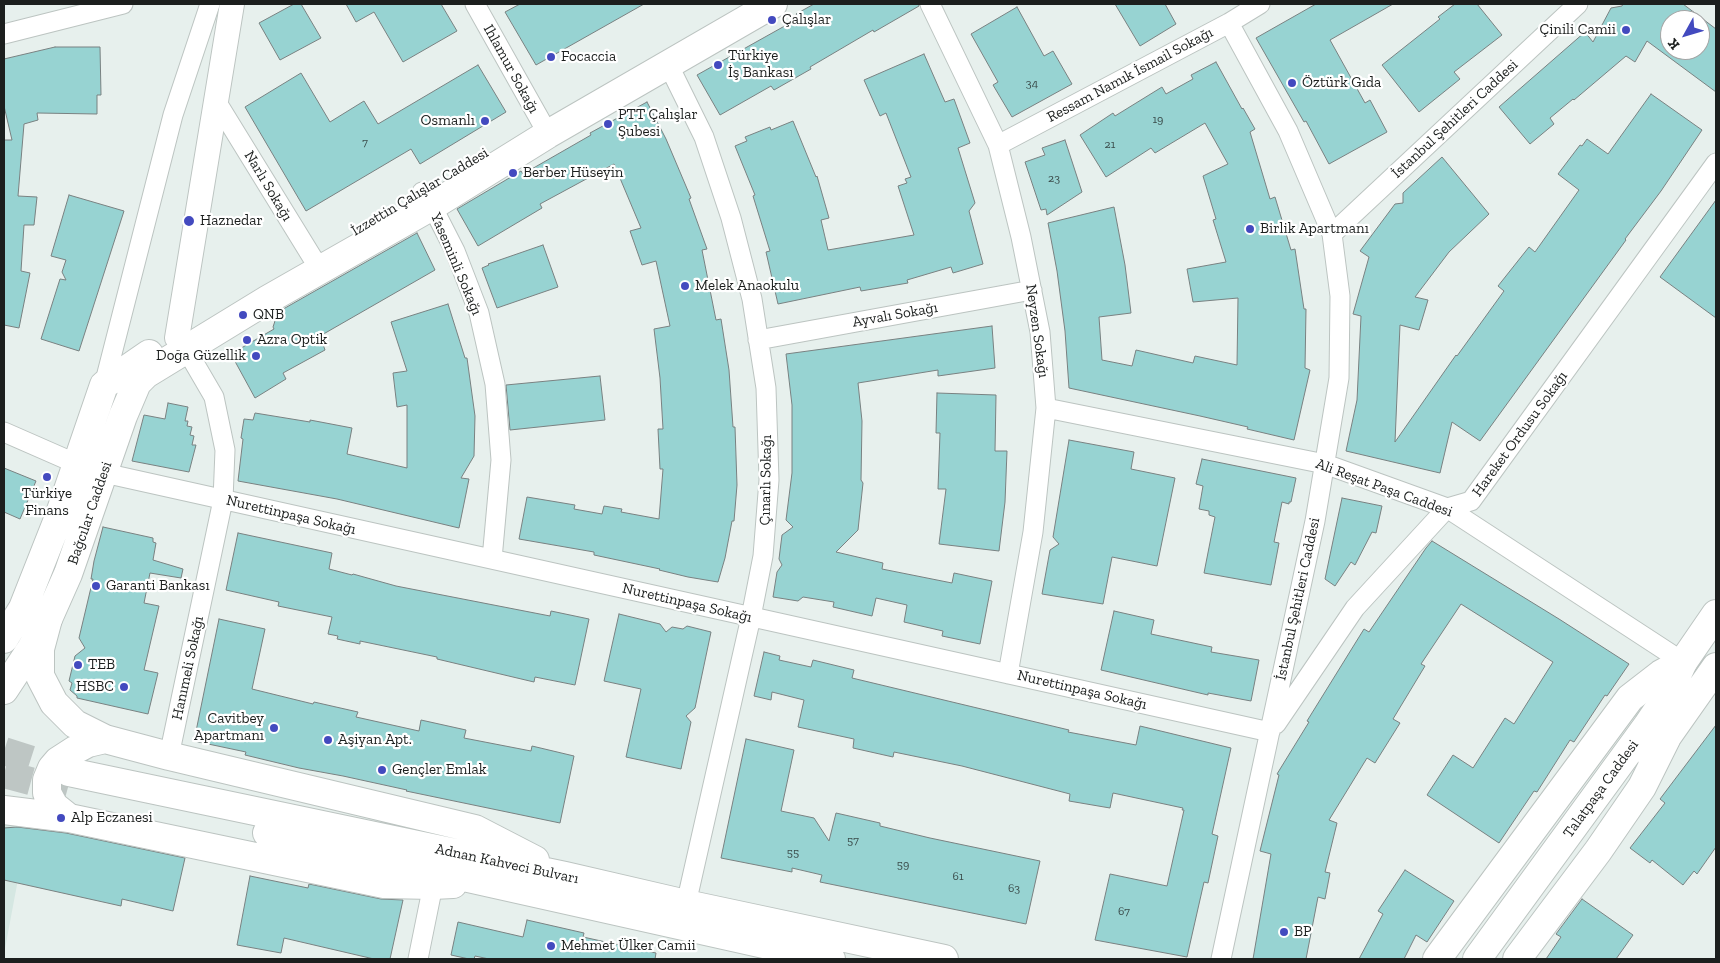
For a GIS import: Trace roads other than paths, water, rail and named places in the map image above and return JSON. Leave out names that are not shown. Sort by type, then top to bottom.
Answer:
[{"type":"main road","name":"İzzettin Çalışlar Caddesi","points":[[104,385],[268,300],[317,264],[427,199],[739,4]]},
{"type":"main road","name":"İzzettin Çalışlar Caddesi","points":[[544,126],[668,64],[773,4]]},
{"type":"main road","name":"Bağcılar Caddesi","points":[[4,690],[48,619],[68,574],[123,416],[137,383],[182,343]]},
{"type":"main road","name":"Bağcılar Caddesi","points":[[4,639],[23,608],[57,522],[104,385]]},
{"type":"main road","name":"Talatpaşa Caddesi","points":[[1477,959],[1668,696],[1683,662],[1716,614]]},
{"type":"main road","points":[[48,619],[40,649],[40,676],[54,703],[75,724],[105,739],[169,756],[474,828],[566,876]]},
{"type":"main road","points":[[1437,959],[1630,698],[1661,674],[1683,662]]},
{"type":"main road","name":"Talatpaşa Caddesi","points":[[1502,959],[1715,672]]},
{"type":"main road","points":[[69,818],[54,806],[47,793],[47,780],[52,768],[58,761],[82,746],[105,739]]},
{"type":"main road","points":[[1517,959],[1598,851],[1642,787],[1666,739]]},
{"type":"main road","name":"Adnan Kahveci Bulvarı","points":[[831,959],[68,782],[566,876],[686,904],[944,959]]},
{"type":"main road","points":[[4,810],[69,818],[384,884],[433,886],[489,881]]},
{"type":"street","points":[[4,34],[123,4]]},
{"type":"street","points":[[104,385],[173,115],[210,4]]},
{"type":"street","points":[[182,343],[216,101],[232,4]]},
{"type":"street","name":"Ihlamur Sokağı","points":[[475,4],[544,126]]},
{"type":"street","name":"Neyzen Sokağı","points":[[930,4],[998,145],[1021,237],[1040,332],[1046,408],[1033,532],[1008,674]]},
{"type":"street","name":"Ressam Namık İsmail Sokağı","points":[[998,145],[1229,23],[1260,4]]},
{"type":"street","name":"İstanbul Şehitleri Caddesi","points":[[1332,234],[1578,4]]},
{"type":"street","name":"İstanbul Şehitleri Caddesi","points":[[1221,959],[1315,520],[1339,378],[1340,296],[1332,234],[1288,131],[1229,23]]},
{"type":"street","name":"Çınarlı Sokağı","points":[[668,64],[704,137],[732,218],[752,299],[766,388],[769,480],[763,556],[686,904]]},
{"type":"street","name":"Narlı Sokağı","points":[[216,101],[317,264]]},
{"type":"street","name":"Hareket Ordusu Sokağı","points":[[1447,508],[1471,501],[1716,163]]},
{"type":"street","name":"Yaseminli Sokağı","points":[[427,199],[455,251],[479,313],[495,384],[501,460],[492,559]]},
{"type":"street","name":"Ayvalı Sokağı","points":[[758,340],[1032,290]]},
{"type":"street","name":"Hanımeli Sokağı","points":[[169,756],[223,500],[225,450],[214,397],[182,343]]},
{"type":"street","name":"Ali Reşat Paşa Caddesi","points":[[1046,408],[1324,464],[1447,508],[1683,662]]},
{"type":"street","points":[[4,432],[77,464]]},
{"type":"street","name":"Nurettinpaşa Sokağı","points":[[104,473],[1270,732]]},
{"type":"street","points":[[1270,732],[1355,608],[1447,508]]},
{"type":"street","points":[[418,959],[433,886]]},
{"type":"tunnel","points":[[4,751],[69,772]]},
{"type":"tunnel","points":[[4,774],[67,791]]},
{"type":"place","name":"Çalışlar","points":[[772,20]]},
{"type":"place","name":"Çinili Camii","points":[[1626,30]]},
{"type":"place","name":"Focaccia","points":[[551,57]]},
{"type":"place","name":"Türkiye İş Bankası","points":[[718,65]]},
{"type":"place","name":"Öztürk Gıda","points":[[1292,83]]},
{"type":"place","name":"Osmanlı","points":[[485,121]]},
{"type":"place","name":"PTT Çalışlar Şubesi","points":[[608,124]]},
{"type":"place","name":"Berber Hüseyin","points":[[513,173]]},
{"type":"place","name":"Haznedar","points":[[189,221]]},
{"type":"place","name":"Birlik Apartmanı","points":[[1250,229]]},
{"type":"place","name":"Melek Anaokulu","points":[[685,286]]},
{"type":"place","name":"QNB","points":[[243,315]]},
{"type":"place","name":"Azra Optik","points":[[247,340]]},
{"type":"place","name":"Doğa Güzellik","points":[[256,356]]},
{"type":"place","name":"Türkiye Finans","points":[[47,477]]},
{"type":"place","name":"Garanti Bankası","points":[[96,586]]},
{"type":"place","name":"TEB","points":[[78,665]]},
{"type":"place","name":"HSBC","points":[[124,687]]},
{"type":"place","name":"Cavitbey Apartmanı","points":[[274,728]]},
{"type":"place","name":"Aşiyan Apt.","points":[[328,740]]},
{"type":"place","name":"Gençler Emlak","points":[[382,770]]},
{"type":"place","name":"Alp Eczanesi","points":[[61,818]]},
{"type":"place","name":"BP","points":[[1284,932]]},
{"type":"place","name":"Mehmet Ülker Camii","points":[[551,946]]}]
